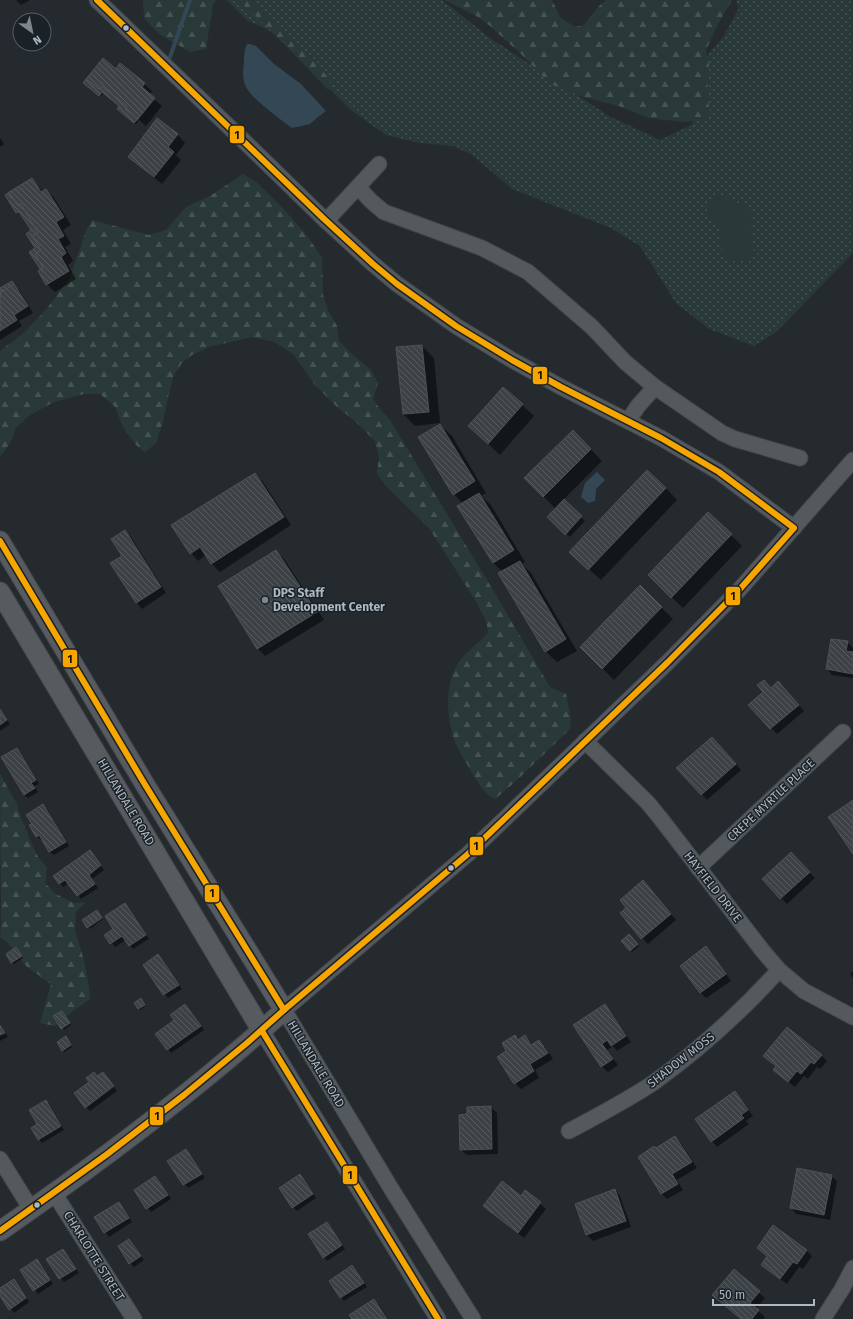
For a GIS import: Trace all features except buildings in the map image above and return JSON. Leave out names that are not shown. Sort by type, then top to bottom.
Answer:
[{"type":"main road","name":"HILLANDALE ROAD","points":[[0,541],[140,776],[284,1010]]},
{"type":"main road","name":"HILLANDALE ROAD","points":[[0,592],[262,1031]]},
{"type":"main road","points":[[0,1231],[54,1193],[182,1097],[262,1031],[284,1010]]},
{"type":"street","points":[[97,0],[326,221],[397,284],[456,326],[533,372],[661,438],[719,472],[794,528]]},
{"type":"street","points":[[326,221],[379,164]]},
{"type":"street","points":[[358,187],[384,212],[482,248],[528,272],[592,327],[625,362],[656,387],[722,433],[735,439],[800,458]]},
{"type":"street","points":[[628,421],[638,406],[656,387]]},
{"type":"street","points":[[284,1010],[468,854],[668,662],[724,606],[853,460]]},
{"type":"street","name":"CREPE MYRTLE PLACE","points":[[698,868],[843,732]]},
{"type":"street","name":"HAYFIELD DRIVE","points":[[585,741],[648,803],[779,970],[804,991],[853,1017]]},
{"type":"street","name":"SHADOW MOSS","points":[[569,1131],[634,1095],[693,1053],[753,998],[779,970]]},
{"type":"street","name":"HILLANDALE ROAD","points":[[284,1010],[392,1190],[473,1319]]},
{"type":"street","name":"HILLANDALE ROAD","points":[[262,1031],[438,1319]]},
{"type":"street","points":[[0,1159],[31,1209]]},
{"type":"street","name":"CHARLOTTE STREET","points":[[54,1193],[134,1319]]},
{"type":"street","points":[[823,1319],[853,1268]]},
{"type":"green space","points":[[143,0],[216,0],[213,5],[206,49],[190,52],[159,34],[144,18]]},
{"type":"green space","points":[[227,0],[442,0],[490,38],[609,116],[660,140],[691,125],[703,102],[705,58],[723,37],[739,8],[736,0],[853,0],[853,253],[776,332],[754,346],[709,329],[676,303],[640,246],[611,228],[512,189],[471,154],[453,146],[420,143],[386,135],[351,110],[272,32],[247,20]]},
{"type":"green space","points":[[238,0],[255,0],[326,75],[335,90],[327,89],[285,44]]},
{"type":"green space","points":[[444,0],[551,0],[560,17],[575,27],[584,25],[598,7],[606,0],[732,0],[718,24],[706,50],[709,64],[707,94],[710,112],[703,120],[684,122],[648,118],[619,106],[583,97],[550,84],[522,55],[490,26],[475,15]]},
{"type":"green space","points":[[243,174],[256,182],[281,206],[308,237],[322,258],[323,295],[328,310],[337,326],[339,341],[371,370],[378,383],[373,399],[390,420],[550,687],[566,694],[571,720],[570,729],[515,782],[495,799],[487,793],[475,778],[458,749],[450,725],[448,706],[449,688],[454,671],[465,655],[488,632],[486,621],[477,603],[429,528],[386,486],[377,474],[379,456],[375,441],[315,385],[293,354],[274,342],[252,337],[209,347],[192,355],[182,363],[174,375],[163,422],[156,443],[145,452],[136,445],[124,429],[115,407],[100,394],[84,394],[54,402],[30,415],[16,428],[10,443],[0,457],[0,351],[25,332],[48,307],[70,278],[86,231],[92,220],[149,235],[166,230],[186,207],[210,196]]},
{"type":"green space","points":[[719,196],[739,203],[748,210],[751,215],[751,232],[754,250],[749,258],[745,260],[737,262],[730,260],[722,252],[720,228],[708,213],[709,206],[713,200]]},
{"type":"green space","points":[[0,774],[17,804],[20,815],[37,855],[47,868],[45,883],[56,894],[73,903],[86,902],[76,912],[75,931],[84,960],[90,999],[55,1026],[40,1023],[51,984],[27,967],[7,942],[0,938]]},
{"type":"water","points":[[247,44],[256,46],[274,64],[301,84],[326,111],[310,124],[292,128],[267,109],[249,92],[243,78],[244,53]]},
{"type":"water","points":[[597,472],[605,480],[596,489],[595,501],[588,503],[581,497],[585,483]]},
{"type":"waterway","points":[[170,57],[190,0]]},
{"type":"transit line","name":"1","points":[[0,1231],[106,1155],[184,1095],[468,854],[668,662],[740,589],[794,528],[719,472],[661,438],[512,360],[456,326],[397,284],[323,218],[97,0]]},
{"type":"transit line","name":"1","points":[[0,541],[144,783],[284,1010]]},
{"type":"transit line","name":"1","points":[[262,1031],[438,1319]]},
{"type":"place","name":"DPS Staff Development Center","points":[[265,600]]}]
